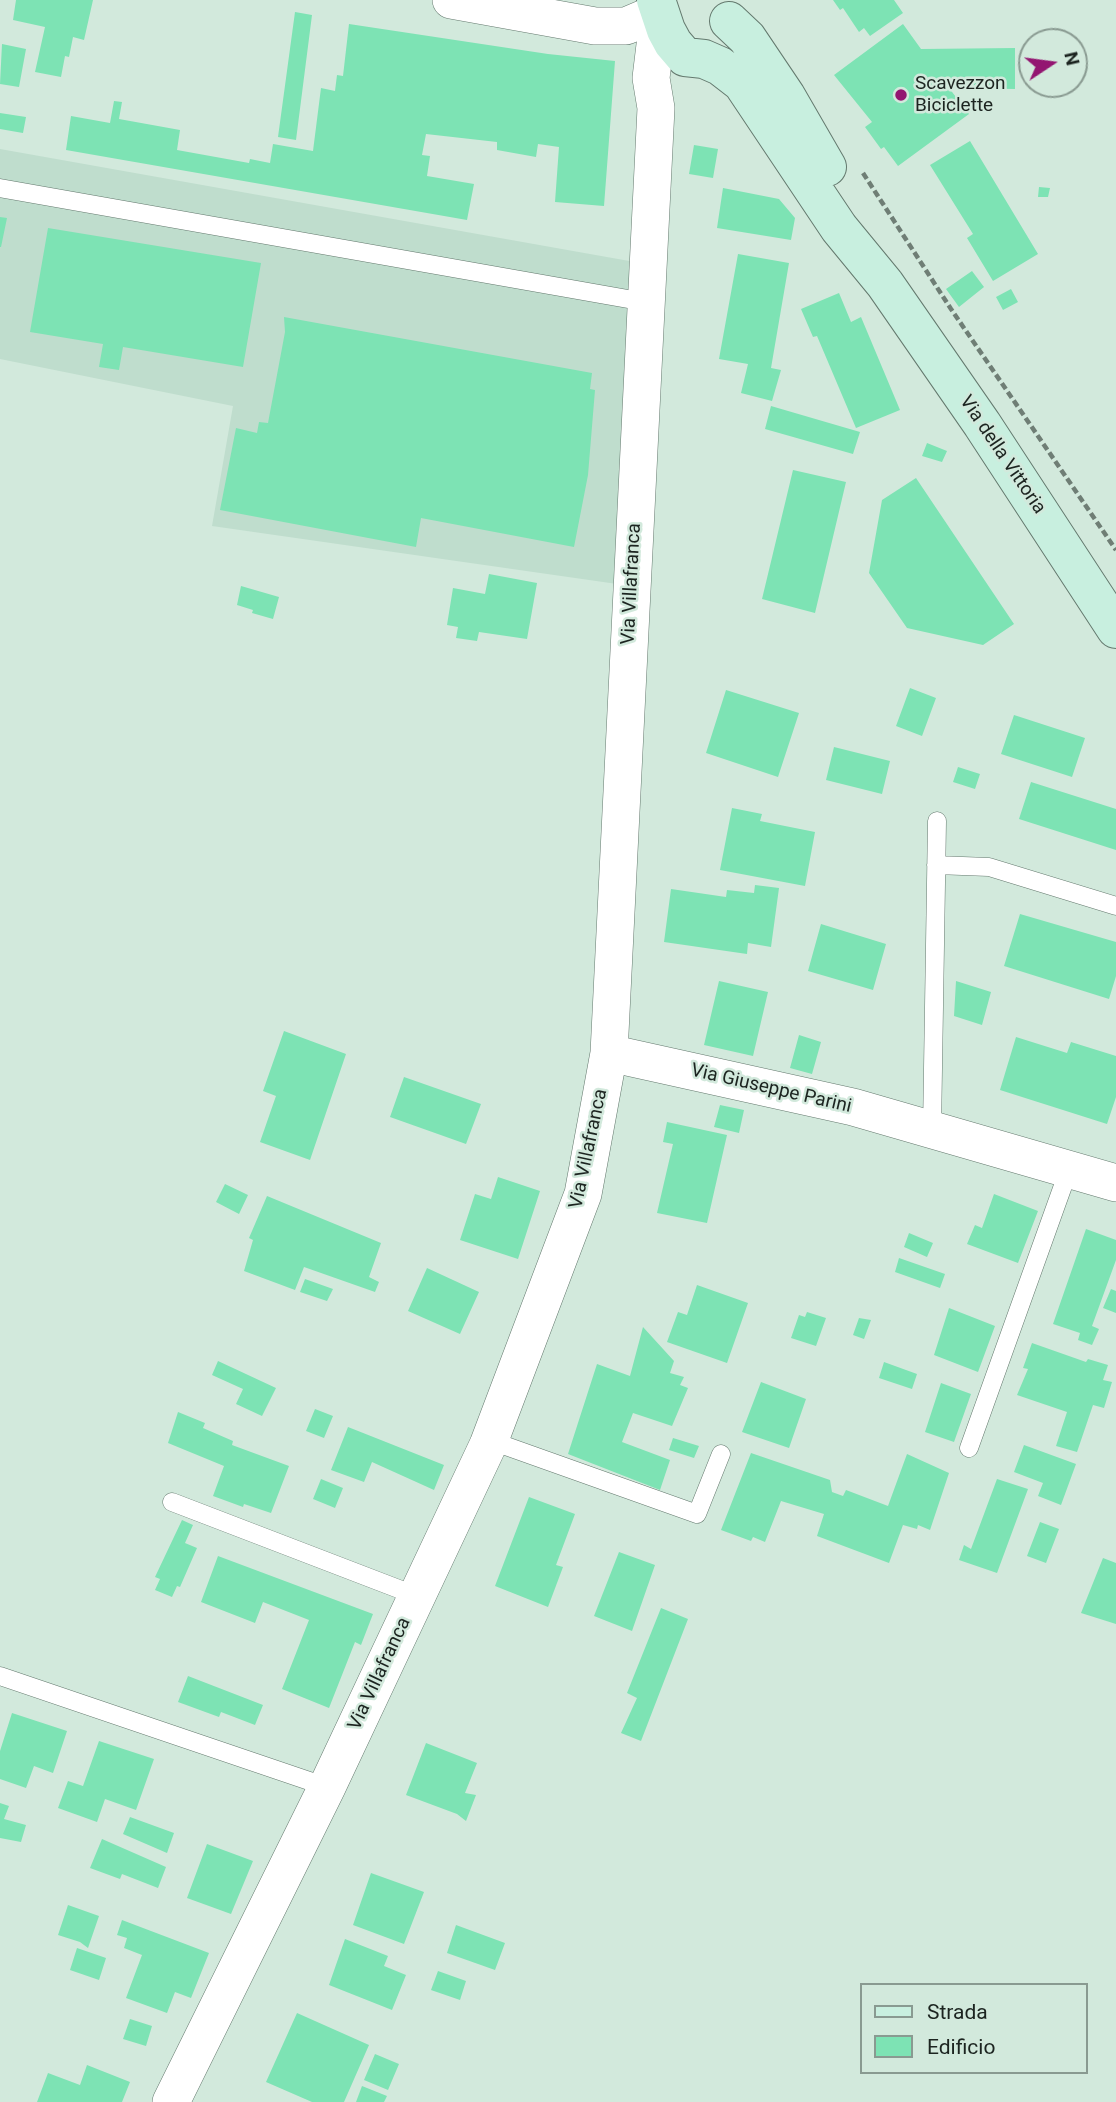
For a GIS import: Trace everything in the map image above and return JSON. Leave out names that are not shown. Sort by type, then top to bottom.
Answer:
[{"type":"main road","name":"Via della Vittoria","points":[[657,6],[673,43],[685,57],[700,59],[732,74],[742,83],[839,228],[885,284],[982,424],[1116,629]]},
{"type":"main road","name":"Via della Vittoria","points":[[700,59],[715,55],[725,46],[724,11]]},
{"type":"main road","name":"Via della Vittoria","points":[[724,11],[747,38],[786,96],[849,206],[885,284]]},
{"type":"street","points":[[451,0],[595,26],[626,26],[657,6]]},
{"type":"street","name":"Via Villafranca","points":[[171,2102],[327,1787],[489,1440],[583,1194],[609,1053],[656,108],[651,78],[657,6]]},
{"type":"street","points":[[656,108],[678,76],[700,59]]},
{"type":"street","name":"Via Giuseppe Parini","points":[[609,1053],[853,1107],[1116,1183]]},
{"type":"lane","points":[[0,188],[645,302]]},
{"type":"lane","points":[[932,1130],[937,821]]},
{"type":"lane","points":[[936,865],[989,867],[1116,906]]},
{"type":"lane","points":[[969,1448],[1069,1169]]},
{"type":"lane","points":[[489,1440],[697,1514],[721,1454]]},
{"type":"lane","points":[[172,1502],[417,1595]]},
{"type":"lane","points":[[0,1676],[327,1787]]},
{"type":"path","points":[[951,309],[1116,550]]},
{"type":"shaded area","points":[[0,149],[663,267],[645,588],[212,526],[233,406],[0,359]]},
{"type":"building","points":[[16,0],[93,0],[84,40],[73,37],[69,57],[65,56],[61,77],[35,72],[45,27],[13,20]]},
{"type":"building","points":[[833,0],[894,0],[903,13],[870,36],[864,28],[859,32],[843,8],[840,10]]},
{"type":"building","points":[[295,12],[312,15],[296,140],[278,137]]},
{"type":"building","points":[[349,24],[548,54],[615,61],[604,206],[555,202],[559,147],[538,144],[536,157],[497,150],[497,142],[426,134],[422,155],[430,156],[427,176],[474,184],[467,220],[66,150],[71,116],[110,123],[114,101],[122,102],[119,119],[180,130],[177,150],[249,163],[250,159],[270,163],[273,144],[313,151],[321,88],[335,91],[337,75],[343,76]]},
{"type":"building","name":"Scavezzon Biciclette","points":[[903,24],[921,49],[1015,48],[1015,89],[949,88],[969,114],[898,166],[865,127],[872,122],[834,75]]},
{"type":"building","points":[[2,44],[26,49],[19,87],[0,84]]},
{"type":"building","points":[[0,113],[26,117],[23,133],[0,129]]},
{"type":"building","points":[[970,141],[1038,254],[993,281],[967,238],[973,234],[930,165]]},
{"type":"building","points":[[694,145],[718,149],[713,178],[689,174]]},
{"type":"building","points":[[1039,187],[1050,188],[1048,197],[1038,197]]},
{"type":"building","points":[[723,188],[779,199],[795,218],[791,240],[717,228]]},
{"type":"building","points":[[0,217],[7,218],[1,247],[0,247]]},
{"type":"building","points":[[48,228],[261,263],[243,367],[123,347],[119,370],[99,367],[103,344],[30,332]]},
{"type":"building","points":[[738,254],[789,263],[771,368],[781,370],[772,401],[741,393],[748,364],[719,359]]},
{"type":"building","points":[[972,271],[984,287],[959,307],[946,289]]},
{"type":"building","points":[[1011,289],[1018,302],[1003,310],[996,297]]},
{"type":"building","points":[[839,293],[851,322],[861,317],[900,410],[856,428],[817,336],[813,337],[801,309]]},
{"type":"building","points":[[284,317],[592,373],[590,389],[595,390],[588,475],[574,547],[421,518],[416,547],[220,510],[236,428],[257,433],[259,422],[268,423],[285,332]]},
{"type":"building","points":[[771,406],[860,432],[853,454],[765,429]]},
{"type":"building","points":[[927,443],[947,451],[942,462],[922,456]]},
{"type":"building","points":[[793,470],[846,482],[815,613],[762,599]]},
{"type":"building","points":[[916,478],[1014,624],[983,645],[907,628],[869,573],[882,500]]},
{"type":"building","points":[[489,574],[537,583],[527,639],[479,632],[477,641],[456,638],[458,627],[447,625],[453,588],[485,594]]},
{"type":"building","points":[[241,586],[279,597],[273,619],[237,605]]},
{"type":"building","points":[[910,688],[936,698],[922,736],[896,726]]},
{"type":"building","points":[[726,690],[799,713],[778,777],[706,753]]},
{"type":"building","points":[[1014,715],[1085,738],[1072,777],[1001,754]]},
{"type":"building","points":[[834,747],[890,761],[882,794],[826,780]]},
{"type":"building","points":[[958,767],[980,774],[975,789],[953,782]]},
{"type":"building","points":[[1031,782],[1116,809],[1116,850],[1019,819]]},
{"type":"building","points":[[732,808],[762,814],[760,821],[815,832],[805,886],[720,870]]},
{"type":"building","points":[[755,885],[779,888],[771,947],[748,943],[747,954],[664,942],[671,889],[726,897],[727,890],[754,893]]},
{"type":"building","points":[[1020,914],[1116,942],[1116,976],[1109,999],[1004,966]]},
{"type":"building","points":[[821,924],[886,944],[873,990],[808,971]]},
{"type":"building","points":[[719,981],[768,992],[753,1056],[704,1045]]},
{"type":"building","points":[[956,981],[991,992],[982,1025],[954,1016]]},
{"type":"building","points":[[284,1031],[346,1054],[310,1160],[260,1142],[276,1096],[263,1091]]},
{"type":"building","points":[[799,1035],[821,1042],[812,1074],[790,1068]]},
{"type":"building","points":[[1016,1037],[1067,1053],[1071,1042],[1116,1056],[1116,1097],[1107,1124],[1000,1090]]},
{"type":"building","points":[[404,1077],[481,1104],[466,1144],[390,1117]]},
{"type":"building","points":[[720,1105],[744,1110],[739,1133],[714,1127]]},
{"type":"building","points":[[667,1122],[727,1135],[707,1223],[657,1213],[673,1144],[663,1142]]},
{"type":"building","points":[[498,1177],[540,1191],[518,1259],[460,1240],[475,1194],[491,1199]]},
{"type":"building","points":[[225,1184],[248,1195],[239,1214],[216,1202]]},
{"type":"building","points":[[994,1194],[1038,1211],[1018,1263],[967,1244],[975,1225],[982,1228]]},
{"type":"building","points":[[267,1196],[381,1243],[369,1277],[379,1282],[375,1292],[304,1267],[295,1290],[244,1271],[253,1240],[249,1238]]},
{"type":"building","points":[[1086,1229],[1116,1240],[1116,1260],[1092,1326],[1099,1329],[1092,1345],[1078,1340],[1080,1333],[1053,1324]]},
{"type":"building","points":[[909,1233],[933,1243],[927,1257],[904,1247]]},
{"type":"building","points":[[899,1258],[945,1274],[940,1288],[895,1272]]},
{"type":"building","points":[[427,1268],[479,1292],[460,1334],[408,1311]]},
{"type":"building","points":[[305,1279],[333,1289],[327,1301],[300,1292]]},
{"type":"building","points":[[697,1285],[748,1303],[727,1363],[667,1342],[678,1312],[687,1315]]},
{"type":"building","points":[[1111,1289],[1116,1291],[1116,1313],[1103,1308]]},
{"type":"building","points":[[949,1308],[995,1326],[978,1372],[934,1355]]},
{"type":"building","points":[[807,1312],[826,1318],[816,1346],[791,1338],[799,1315],[805,1317]]},
{"type":"building","points":[[859,1318],[871,1320],[864,1339],[853,1335]]},
{"type":"building","points":[[643,1327],[674,1361],[670,1373],[684,1377],[680,1385],[688,1388],[672,1426],[633,1413],[622,1442],[670,1460],[660,1490],[568,1454],[597,1364],[630,1376]]},
{"type":"building","points":[[1032,1343],[1086,1362],[1088,1359],[1108,1365],[1103,1380],[1112,1382],[1104,1408],[1093,1405],[1077,1452],[1056,1446],[1067,1412],[1017,1395],[1028,1369],[1023,1368]]},
{"type":"building","points":[[218,1361],[276,1388],[262,1416],[236,1404],[243,1389],[212,1375]]},
{"type":"building","points":[[884,1362],[917,1374],[912,1389],[879,1378]]},
{"type":"building","points":[[761,1382],[806,1399],[789,1448],[742,1432]]},
{"type":"building","points":[[941,1383],[971,1394],[954,1442],[925,1432]]},
{"type":"building","points":[[315,1409],[333,1416],[324,1438],[306,1431]]},
{"type":"building","points":[[178,1412],[205,1423],[203,1428],[233,1441],[232,1445],[289,1466],[271,1513],[244,1504],[243,1507],[213,1496],[224,1466],[168,1443]]},
{"type":"building","points":[[348,1427],[444,1465],[434,1490],[372,1462],[364,1482],[331,1470]]},
{"type":"building","points":[[673,1438],[699,1446],[694,1458],[669,1450]]},
{"type":"building","points":[[1024,1445],[1076,1464],[1061,1505],[1038,1496],[1043,1483],[1014,1472]]},
{"type":"building","points":[[751,1453],[830,1480],[832,1492],[843,1496],[846,1490],[888,1506],[907,1454],[949,1473],[930,1530],[918,1525],[917,1529],[903,1525],[889,1563],[817,1536],[824,1514],[781,1501],[765,1542],[753,1537],[751,1541],[721,1530]]},
{"type":"building","points":[[321,1479],[343,1488],[335,1508],[313,1499]]},
{"type":"building","points":[[997,1479],[1028,1489],[997,1573],[959,1560],[964,1545],[971,1549]]},
{"type":"building","points":[[529,1497],[575,1514],[556,1565],[563,1567],[548,1607],[495,1586]]},
{"type":"building","points":[[182,1520],[193,1525],[185,1543],[197,1548],[180,1587],[177,1586],[172,1597],[155,1590],[160,1579],[155,1577]]},
{"type":"building","points":[[1040,1522],[1059,1529],[1046,1563],[1027,1556]]},
{"type":"building","points":[[619,1552],[655,1565],[632,1631],[594,1616]]},
{"type":"building","points":[[218,1556],[373,1614],[361,1645],[355,1642],[329,1708],[282,1689],[309,1620],[263,1602],[255,1623],[201,1602]]},
{"type":"building","points":[[1103,1558],[1116,1563],[1116,1624],[1081,1613]]},
{"type":"building","points":[[661,1608],[688,1619],[641,1741],[621,1733],[637,1698],[627,1693]]},
{"type":"building","points":[[188,1676],[263,1705],[255,1725],[221,1712],[219,1717],[178,1702]]},
{"type":"building","points":[[12,1713],[67,1731],[53,1773],[34,1766],[26,1788],[0,1779],[0,1751]]},
{"type":"building","points":[[99,1741],[154,1759],[136,1810],[105,1799],[97,1822],[58,1808],[68,1781],[83,1786]]},
{"type":"building","points":[[426,1743],[477,1763],[465,1793],[476,1795],[466,1821],[457,1814],[406,1795]]},
{"type":"building","points":[[0,1803],[9,1806],[4,1819],[26,1825],[21,1842],[0,1838]]},
{"type":"building","points":[[130,1817],[174,1833],[167,1853],[123,1834]]},
{"type":"building","points":[[102,1839],[166,1867],[158,1888],[122,1874],[120,1879],[90,1868]]},
{"type":"building","points":[[207,1844],[253,1861],[231,1914],[187,1898]]},
{"type":"building","points":[[371,1873],[424,1892],[404,1944],[353,1925]]},
{"type":"building","points":[[68,1905],[99,1916],[88,1948],[80,1942],[58,1935]]},
{"type":"building","points":[[122,1920],[209,1953],[191,1998],[175,1992],[167,2013],[126,1998],[142,1955],[124,1948],[127,1938],[117,1935]]},
{"type":"building","points":[[456,1925],[505,1943],[495,1970],[447,1953]]},
{"type":"building","points":[[345,1939],[388,1956],[384,1966],[406,1975],[392,2010],[329,1985]]},
{"type":"building","points":[[77,1948],[106,1958],[99,1980],[70,1970]]},
{"type":"building","points":[[438,1971],[466,1981],[460,2000],[431,1990]]},
{"type":"building","points":[[297,2013],[369,2045],[344,2102],[312,2102],[266,2082]]},
{"type":"building","points":[[130,2019],[152,2026],[146,2046],[123,2039]]},
{"type":"building","points":[[375,2054],[399,2064],[388,2090],[364,2080]]},
{"type":"building","points":[[87,2065],[130,2082],[122,2102],[37,2102],[48,2073],[80,2085]]},
{"type":"building","points":[[362,2086],[387,2096],[384,2102],[356,2102]]},
{"type":"place","name":"Scavezzon Biciclette","points":[[901,95]]}]
